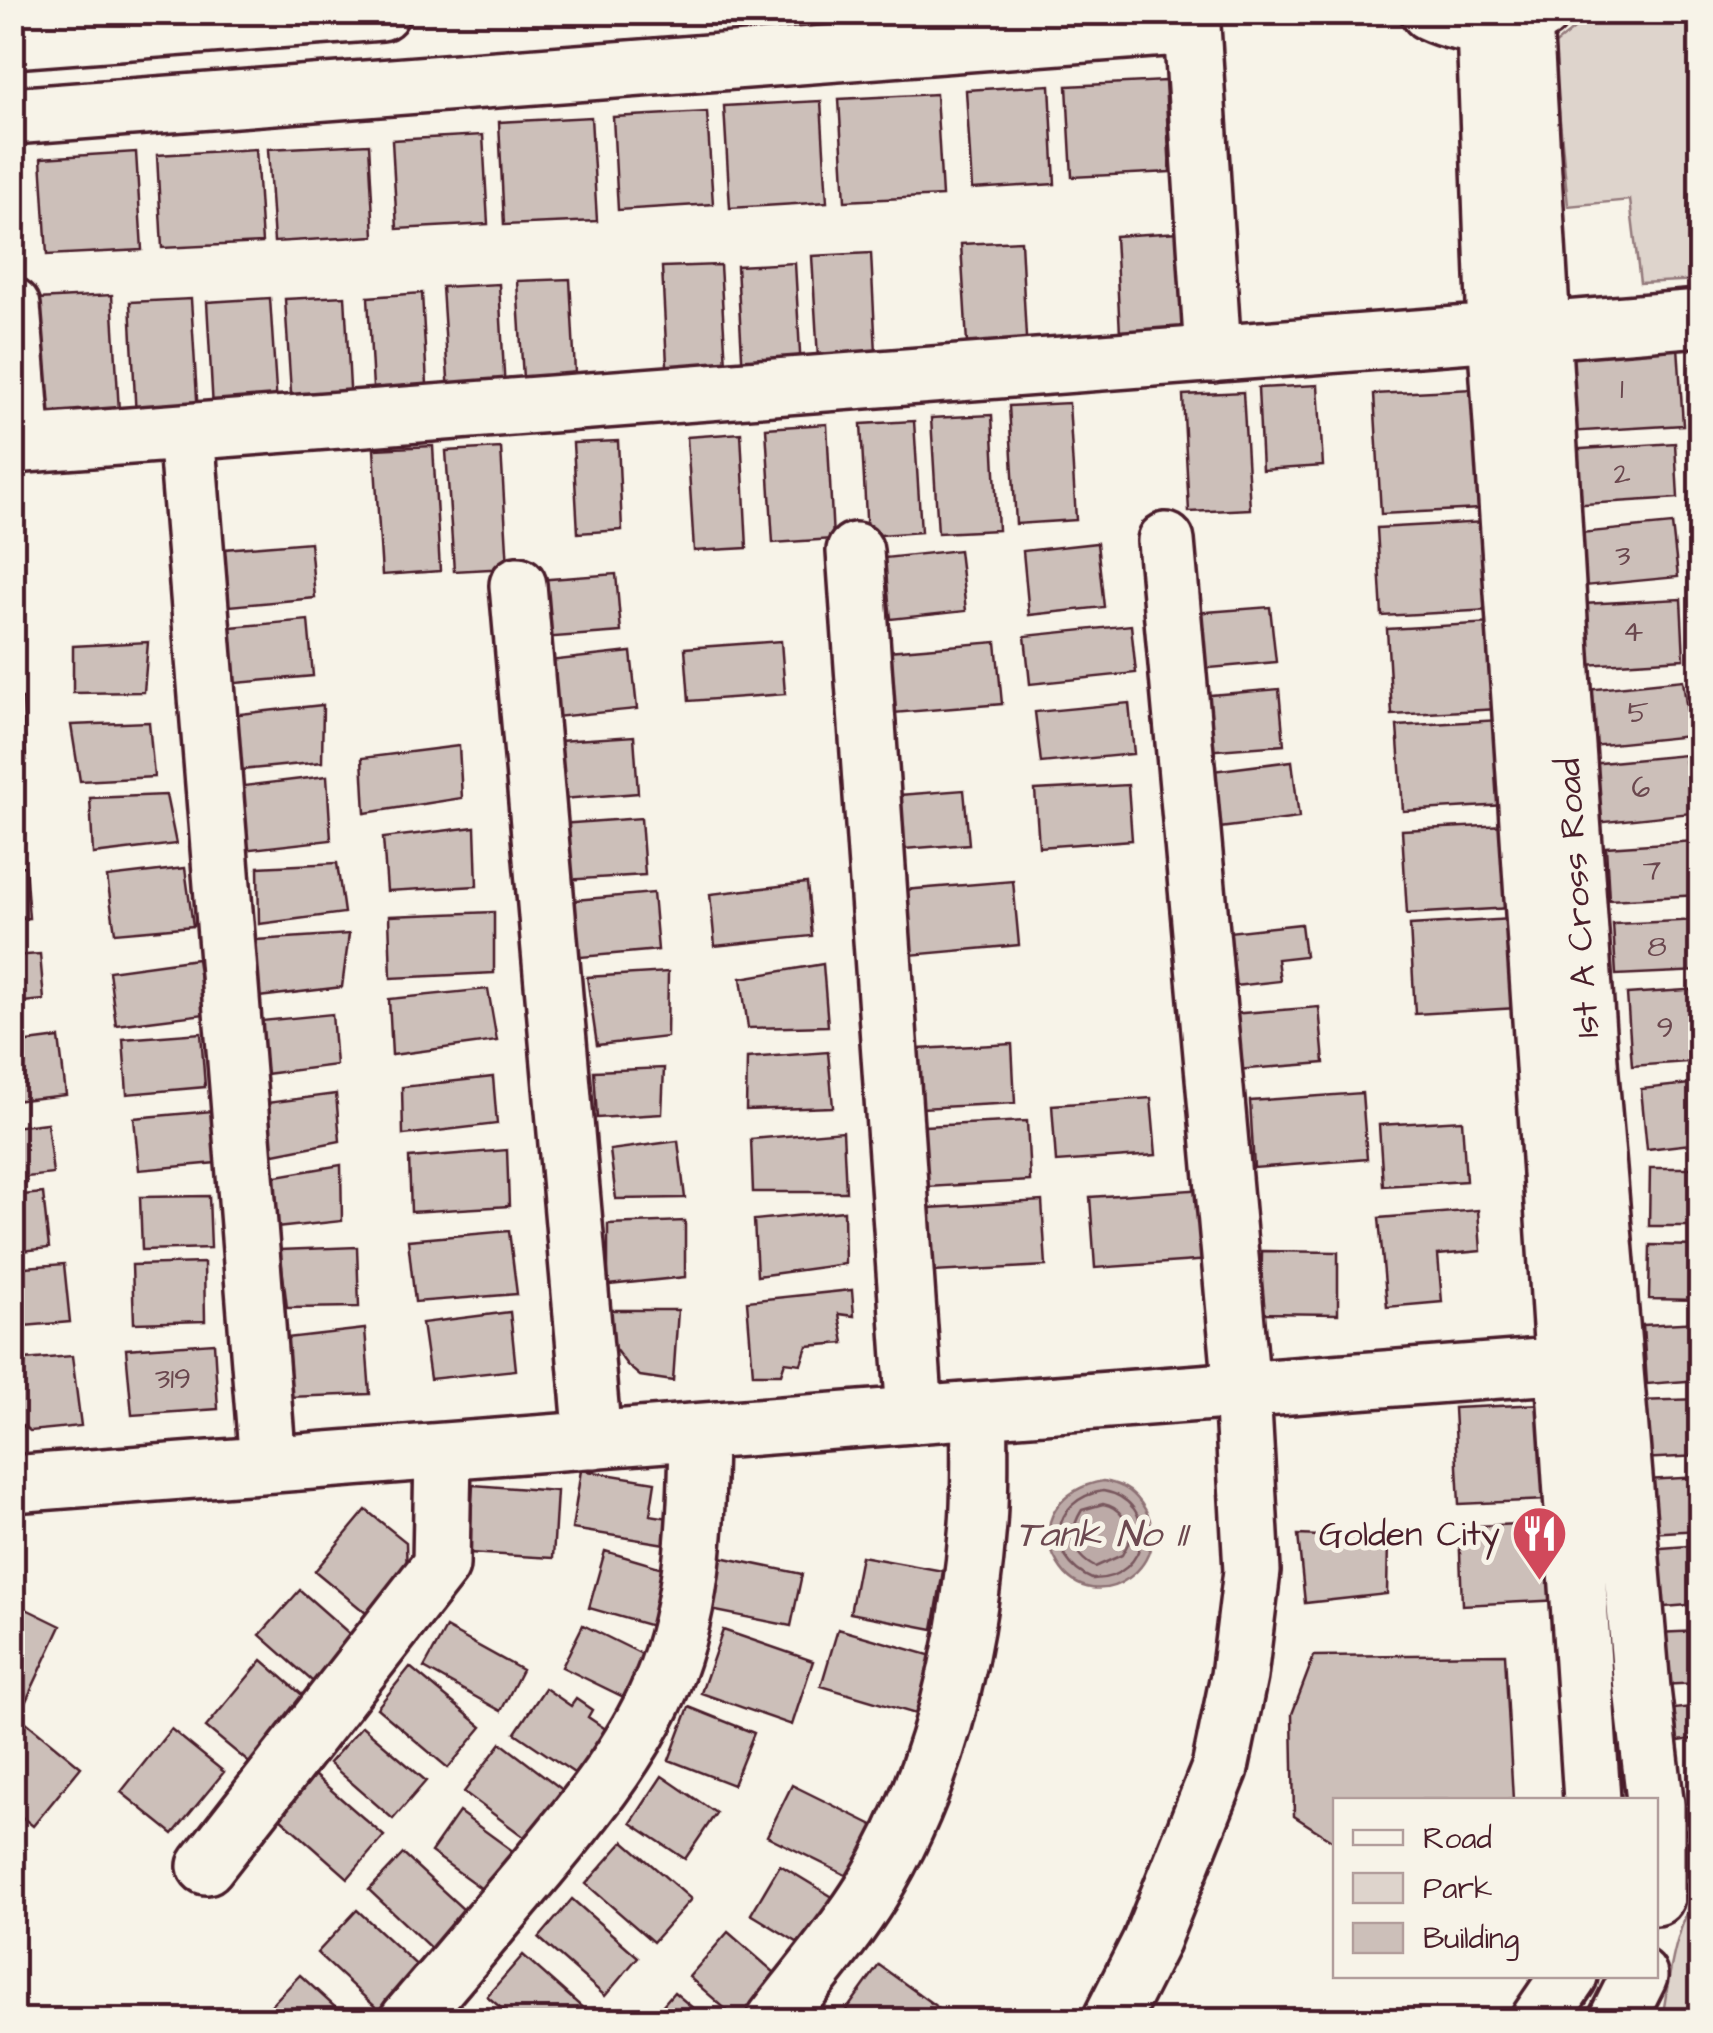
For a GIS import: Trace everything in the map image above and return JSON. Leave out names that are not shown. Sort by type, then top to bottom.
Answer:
[{"type":"street","points":[[12,40],[381,12]]},
{"type":"street","points":[[1428,12],[1448,22],[1517,20]]},
{"type":"street","name":"1st A Cross Road","points":[[1517,20],[1518,331],[1573,1130],[1664,1805],[1658,1874]]},
{"type":"street","points":[[12,116],[1192,26],[1213,354]]},
{"type":"street","points":[[12,306],[18,445],[1700,318]]},
{"type":"street","points":[[186,432],[268,1464]]},
{"type":"street","points":[[1111,2020],[1150,1942],[1220,1768],[1239,1676],[1252,1571],[1242,1390],[1166,541]]},
{"type":"street","points":[[854,551],[915,1415]]},
{"type":"street","points":[[518,584],[593,1440]]},
{"type":"street","name":"1st A Cross Road","points":[[1573,1130],[1566,1365],[1590,1781]]},
{"type":"street","points":[[12,1484],[1566,1365]]},
{"type":"street","points":[[775,2020],[869,1896],[897,1846],[942,1734],[970,1605],[979,1520],[980,1410]]},
{"type":"street","points":[[408,2020],[564,1836],[618,1763],[654,1700],[687,1596],[698,1483],[698,1432]]},
{"type":"street","points":[[206,1866],[441,1565],[443,1453]]},
{"type":"street","points":[[1539,2020],[1568,1978]]},
{"type":"street","points":[[1617,2020],[1638,1978]]},
{"type":"green space","points":[[1594,13],[1700,13],[1700,280],[1640,283],[1630,200],[1568,206],[1553,46]]},
{"type":"green space","points":[[1700,1888],[1700,2020],[1662,2020],[1679,1935]]},
{"type":"water","name":"Tank No 11","points":[[1103,1481],[1125,1488],[1141,1503],[1151,1524],[1151,1545],[1143,1563],[1129,1578],[1112,1587],[1092,1588],[1074,1581],[1058,1564],[1051,1549],[1050,1522],[1055,1510],[1075,1491]]},
{"type":"building","points":[[1165,81],[1170,172],[1072,177],[1067,86]]},
{"type":"building","points":[[1050,85],[1055,184],[972,189],[966,90]]},
{"type":"building","points":[[936,94],[942,196],[845,201],[839,99]]},
{"type":"building","points":[[821,101],[827,202],[730,208],[724,106]]},
{"type":"building","points":[[707,112],[713,204],[618,210],[613,117]]},
{"type":"building","points":[[591,117],[597,221],[504,225],[499,122]]},
{"type":"building","points":[[483,135],[488,224],[397,229],[392,140]]},
{"type":"building","points":[[369,144],[374,236],[274,242],[268,149]]},
{"type":"building","points":[[256,149],[262,243],[162,248],[157,155]]},
{"type":"building","points":[[136,152],[142,250],[47,255],[41,158]]},
{"type":"building","points":[[1179,232],[1186,349],[1121,353],[1115,236]]},
{"type":"building","points":[[1021,241],[1027,357],[968,360],[961,244]]},
{"type":"building","points":[[871,253],[877,373],[819,376],[812,256]]},
{"type":"building","points":[[795,263],[801,371],[743,374],[737,266]]},
{"type":"building","points":[[720,265],[727,382],[668,384],[662,267]]},
{"type":"building","points":[[570,279],[576,392],[524,395],[517,281]]},
{"type":"building","points":[[499,284],[505,391],[449,394],[442,287]]},
{"type":"building","points":[[422,293],[428,403],[374,406],[368,297]]},
{"type":"building","points":[[112,295],[120,428],[45,433],[37,299]]},
{"type":"building","points":[[345,296],[351,406],[292,409],[285,299]]},
{"type":"building","points":[[270,298],[277,406],[213,409],[207,302]]},
{"type":"building","points":[[191,299],[198,415],[136,418],[130,302]]},
{"type":"building","points":[[1678,346],[1683,425],[1567,432],[1562,354]]},
{"type":"building","points":[[1318,385],[1323,466],[1262,470],[1258,388]]},
{"type":"building","points":[[1473,389],[1480,509],[1381,514],[1374,394]]},
{"type":"building","points":[[1243,392],[1250,509],[1189,512],[1183,395]]},
{"type":"building","points":[[1069,403],[1076,520],[1016,524],[1009,406]]},
{"type":"building","points":[[992,415],[998,530],[938,533],[931,418]]},
{"type":"building","points":[[914,421],[921,532],[867,536],[861,424]]},
{"type":"building","points":[[827,424],[833,539],[773,543],[766,428]]},
{"type":"building","points":[[741,433],[747,548],[694,551],[687,437]]},
{"type":"building","points":[[618,441],[622,530],[578,533],[573,443]]},
{"type":"building","points":[[1675,443],[1678,498],[1569,505],[1566,450]]},
{"type":"building","points":[[433,446],[440,571],[382,575],[374,449]]},
{"type":"building","points":[[501,448],[508,568],[454,571],[446,451]]},
{"type":"building","points":[[1485,522],[1491,610],[1382,616],[1377,528]]},
{"type":"building","points":[[1672,524],[1678,577],[1574,587],[1569,534]]},
{"type":"building","points":[[310,542],[315,598],[229,606],[224,549]]},
{"type":"building","points":[[1097,543],[1104,607],[1029,615],[1023,551]]},
{"type":"building","points":[[959,550],[966,611],[891,619],[884,558]]},
{"type":"building","points":[[616,574],[621,632],[542,638],[537,580]]},
{"type":"building","points":[[1681,599],[1684,659],[1585,665],[1582,604]]},
{"type":"building","points":[[1270,607],[1276,662],[1199,669],[1194,613]]},
{"type":"building","points":[[308,620],[313,676],[214,685],[209,629]]},
{"type":"building","points":[[1493,623],[1498,709],[1392,715],[1387,629]]},
{"type":"building","points":[[1131,625],[1136,673],[1030,684],[1025,636]]},
{"type":"building","points":[[781,641],[785,694],[689,701],[685,648]]},
{"type":"building","points":[[148,642],[144,692],[73,693],[73,646]]},
{"type":"building","points":[[996,642],[1002,704],[893,713],[888,651]]},
{"type":"building","points":[[631,652],[637,709],[545,718],[539,662]]},
{"type":"building","points":[[1683,680],[1690,736],[1592,746],[1586,690]]},
{"type":"building","points":[[1279,689],[1284,745],[1204,751],[1199,696]]},
{"type":"building","points":[[12,699],[23,699],[26,760],[12,761]]},
{"type":"building","points":[[1129,703],[1134,754],[1041,763],[1035,712]]},
{"type":"building","points":[[323,705],[322,762],[230,771],[230,715]]},
{"type":"building","points":[[1500,720],[1505,805],[1403,811],[1397,726]]},
{"type":"building","points":[[149,722],[154,777],[80,781],[71,725]]},
{"type":"building","points":[[634,736],[638,793],[549,800],[544,742]]},
{"type":"building","points":[[459,746],[462,798],[365,813],[362,758]]},
{"type":"building","points":[[1685,755],[1692,813],[1596,823],[1590,764]]},
{"type":"building","points":[[1292,761],[1299,818],[1211,829],[1204,772]]},
{"type":"building","points":[[327,776],[331,840],[242,850],[235,787]]},
{"type":"building","points":[[15,781],[21,846],[12,846]]},
{"type":"building","points":[[1128,785],[1132,840],[1039,847],[1035,790]]},
{"type":"building","points":[[964,790],[969,844],[877,851],[873,797]]},
{"type":"building","points":[[166,795],[176,844],[93,854],[90,798]]},
{"type":"building","points":[[641,818],[645,875],[564,880],[560,824]]},
{"type":"building","points":[[1506,825],[1511,908],[1407,914],[1402,830]]},
{"type":"building","points":[[475,827],[477,886],[387,891],[383,838]]},
{"type":"building","points":[[1695,841],[1699,895],[1609,900],[1606,847]]},
{"type":"building","points":[[337,863],[344,913],[259,924],[258,867]]},
{"type":"building","points":[[25,866],[29,918],[12,919],[12,867]]},
{"type":"building","points":[[185,868],[193,926],[115,933],[107,877]]},
{"type":"building","points":[[1013,881],[1019,945],[910,955],[904,890]]},
{"type":"building","points":[[807,883],[812,936],[715,946],[710,894]]},
{"type":"building","points":[[653,893],[658,950],[570,958],[564,901]]},
{"type":"building","points":[[494,912],[494,973],[391,978],[389,916]]},
{"type":"building","points":[[1512,919],[1517,1008],[1415,1014],[1410,925]]},
{"type":"building","points":[[1700,920],[1700,971],[1616,975],[1613,924]]},
{"type":"building","points":[[1301,924],[1305,956],[1277,959],[1280,981],[1216,988],[1210,934]]},
{"type":"building","points":[[349,934],[342,987],[258,997],[256,940]]},
{"type":"building","points":[[40,954],[44,1000],[12,1003],[12,956]]},
{"type":"building","points":[[197,959],[205,1014],[116,1025],[109,971]]},
{"type":"building","points":[[823,964],[828,1026],[748,1028],[741,978]]},
{"type":"building","points":[[668,972],[667,1037],[597,1045],[587,977]]},
{"type":"building","points":[[488,989],[497,1041],[392,1055],[389,999]]},
{"type":"building","points":[[1700,989],[1700,1061],[1632,1066],[1627,994]]},
{"type":"building","points":[[1319,1007],[1324,1063],[1236,1070],[1231,1014]]},
{"type":"building","points":[[332,1014],[336,1065],[257,1075],[251,1022]]},
{"type":"building","points":[[201,1033],[205,1087],[127,1094],[123,1039]]},
{"type":"building","points":[[59,1038],[66,1095],[12,1101],[12,1044]]},
{"type":"building","points":[[1012,1044],[1015,1103],[921,1108],[918,1049]]},
{"type":"building","points":[[828,1052],[833,1107],[746,1110],[747,1058]]},
{"type":"building","points":[[664,1068],[662,1114],[597,1118],[594,1071]]},
{"type":"building","points":[[493,1077],[497,1124],[403,1135],[402,1087]]},
{"type":"building","points":[[1700,1083],[1700,1143],[1647,1149],[1641,1089]]},
{"type":"building","points":[[1362,1093],[1367,1159],[1254,1168],[1250,1101]]},
{"type":"building","points":[[336,1094],[340,1141],[264,1156],[259,1104]]},
{"type":"building","points":[[1151,1098],[1156,1155],[1056,1162],[1052,1105]]},
{"type":"building","points":[[212,1111],[216,1163],[139,1170],[134,1118]]},
{"type":"building","points":[[1462,1120],[1466,1181],[1383,1186],[1379,1125]]},
{"type":"building","points":[[1027,1121],[1030,1181],[927,1187],[924,1126]]},
{"type":"building","points":[[47,1123],[53,1174],[26,1177],[27,1183],[12,1186],[12,1127]]},
{"type":"building","points":[[843,1131],[846,1192],[753,1192],[751,1139]]},
{"type":"building","points":[[678,1141],[685,1198],[616,1199],[610,1150]]},
{"type":"building","points":[[507,1150],[509,1206],[411,1212],[409,1158]]},
{"type":"building","points":[[341,1165],[342,1221],[266,1229],[265,1178]]},
{"type":"building","points":[[1650,1168],[1700,1168],[1700,1226],[1649,1226]]},
{"type":"building","points":[[1205,1189],[1210,1260],[1095,1268],[1090,1197]]},
{"type":"building","points":[[43,1193],[49,1248],[12,1252],[12,1196]]},
{"type":"building","points":[[209,1196],[211,1248],[142,1250],[140,1197]]},
{"type":"building","points":[[1042,1201],[1046,1266],[933,1272],[929,1208]]},
{"type":"building","points":[[1478,1210],[1481,1251],[1438,1255],[1442,1302],[1387,1307],[1379,1218]]},
{"type":"building","points":[[844,1211],[845,1264],[757,1276],[754,1220]]},
{"type":"building","points":[[685,1221],[685,1277],[608,1285],[608,1224]]},
{"type":"building","points":[[509,1231],[517,1294],[415,1302],[408,1240]]},
{"type":"building","points":[[1650,1245],[1700,1246],[1700,1300],[1649,1299]]},
{"type":"building","points":[[357,1247],[359,1307],[287,1308],[280,1250]]},
{"type":"building","points":[[1262,1251],[1338,1252],[1338,1314],[1261,1313]]},
{"type":"building","points":[[204,1263],[205,1321],[134,1323],[132,1265]]},
{"type":"building","points":[[64,1264],[70,1322],[12,1327],[12,1268]]},
{"type":"building","points":[[852,1290],[854,1316],[839,1314],[844,1343],[807,1346],[801,1364],[785,1362],[781,1374],[753,1374],[747,1301]]},
{"type":"building","points":[[608,1310],[678,1310],[673,1381],[640,1376],[627,1365],[606,1337]]},
{"type":"building","points":[[510,1312],[516,1370],[430,1379],[422,1323]]},
{"type":"building","points":[[1700,1322],[1700,1380],[1647,1384],[1643,1325]]},
{"type":"building","points":[[365,1329],[370,1394],[288,1397],[286,1338]]},
{"type":"building","points":[[214,1343],[218,1409],[132,1415],[126,1349]]},
{"type":"building","points":[[72,1356],[81,1426],[30,1431],[12,1418],[12,1361]]},
{"type":"building","points":[[1700,1399],[1700,1456],[1639,1459],[1637,1401]]},
{"type":"building","points":[[1543,1404],[1547,1500],[1459,1504],[1454,1408]]},
{"type":"building","points":[[581,1470],[655,1482],[650,1515],[669,1518],[665,1544],[572,1529]]},
{"type":"building","points":[[1700,1477],[1700,1530],[1649,1533],[1646,1480]]},
{"type":"building","points":[[473,1485],[557,1491],[553,1558],[469,1553]]},
{"type":"building","points":[[366,1510],[406,1542],[407,1579],[372,1618],[315,1571]]},
{"type":"building","points":[[1556,1522],[1561,1600],[1462,1605],[1459,1527]]},
{"type":"building","points":[[1298,1535],[1388,1539],[1387,1594],[1305,1603]]},
{"type":"building","points":[[1700,1545],[1700,1604],[1653,1608],[1649,1549]]},
{"type":"building","points":[[605,1551],[683,1574],[666,1630],[589,1608]]},
{"type":"building","points":[[716,1556],[802,1574],[791,1626],[706,1609]]},
{"type":"building","points":[[861,1556],[943,1571],[933,1629],[850,1613]]},
{"type":"building","points":[[300,1590],[360,1643],[321,1689],[260,1635]]},
{"type":"building","points":[[14,1603],[61,1626],[25,1703],[12,1697]]},
{"type":"building","points":[[583,1625],[656,1661],[636,1703],[562,1667]]},
{"type":"building","points":[[446,1628],[522,1670],[501,1711],[424,1668]]},
{"type":"building","points":[[838,1629],[936,1657],[919,1715],[821,1686]]},
{"type":"building","points":[[723,1630],[813,1661],[792,1725],[701,1693]]},
{"type":"building","points":[[1700,1631],[1700,1683],[1659,1685],[1656,1633]]},
{"type":"building","points":[[1505,1654],[1513,1798],[1333,1798],[1333,1841],[1294,1816],[1292,1714],[1314,1656]]},
{"type":"building","points":[[262,1660],[308,1700],[253,1766],[206,1727]]},
{"type":"building","points":[[410,1667],[482,1727],[448,1768],[377,1708]]},
{"type":"building","points":[[545,1688],[571,1706],[576,1699],[592,1710],[588,1717],[619,1738],[589,1783],[515,1733]]},
{"type":"building","points":[[1700,1706],[1700,1738],[1678,1741],[1674,1709]]},
{"type":"building","points":[[689,1707],[754,1733],[733,1785],[669,1760]]},
{"type":"building","points":[[26,1722],[81,1767],[33,1826],[12,1809],[12,1738]]},
{"type":"building","points":[[362,1726],[426,1781],[393,1819],[329,1763]]},
{"type":"building","points":[[171,1729],[224,1772],[173,1834],[121,1792]]},
{"type":"building","points":[[501,1743],[568,1794],[532,1843],[464,1792]]},
{"type":"building","points":[[314,1775],[384,1836],[348,1878],[279,1817]]},
{"type":"building","points":[[662,1776],[716,1813],[685,1859],[631,1823]]},
{"type":"building","points":[[792,1785],[883,1830],[858,1881],[767,1836]]},
{"type":"building","points":[[459,1812],[521,1857],[493,1897],[431,1852]]},
{"type":"building","points":[[624,1841],[691,1899],[653,1942],[586,1884]]},
{"type":"building","points":[[403,1854],[475,1920],[440,1957],[369,1890]]},
{"type":"building","points":[[780,1865],[849,1907],[820,1956],[751,1914]]},
{"type":"building","points":[[572,1899],[638,1957],[605,1996],[539,1938]]},
{"type":"building","points":[[357,1910],[424,1972],[384,2015],[317,1953]]},
{"type":"building","points":[[728,1932],[783,1980],[749,2020],[738,2020],[689,1977]]},
{"type":"building","points":[[523,1955],[594,2018],[515,2020],[487,1996]]},
{"type":"building","points":[[879,1965],[951,2020],[857,2020],[845,2012]]},
{"type":"building","points":[[300,1975],[349,2020],[257,2020]]},
{"type":"building","points":[[674,1992],[707,2020],[650,2020]]},
{"type":"place","name":"Golden City","points":[[1539,1583]]}]
